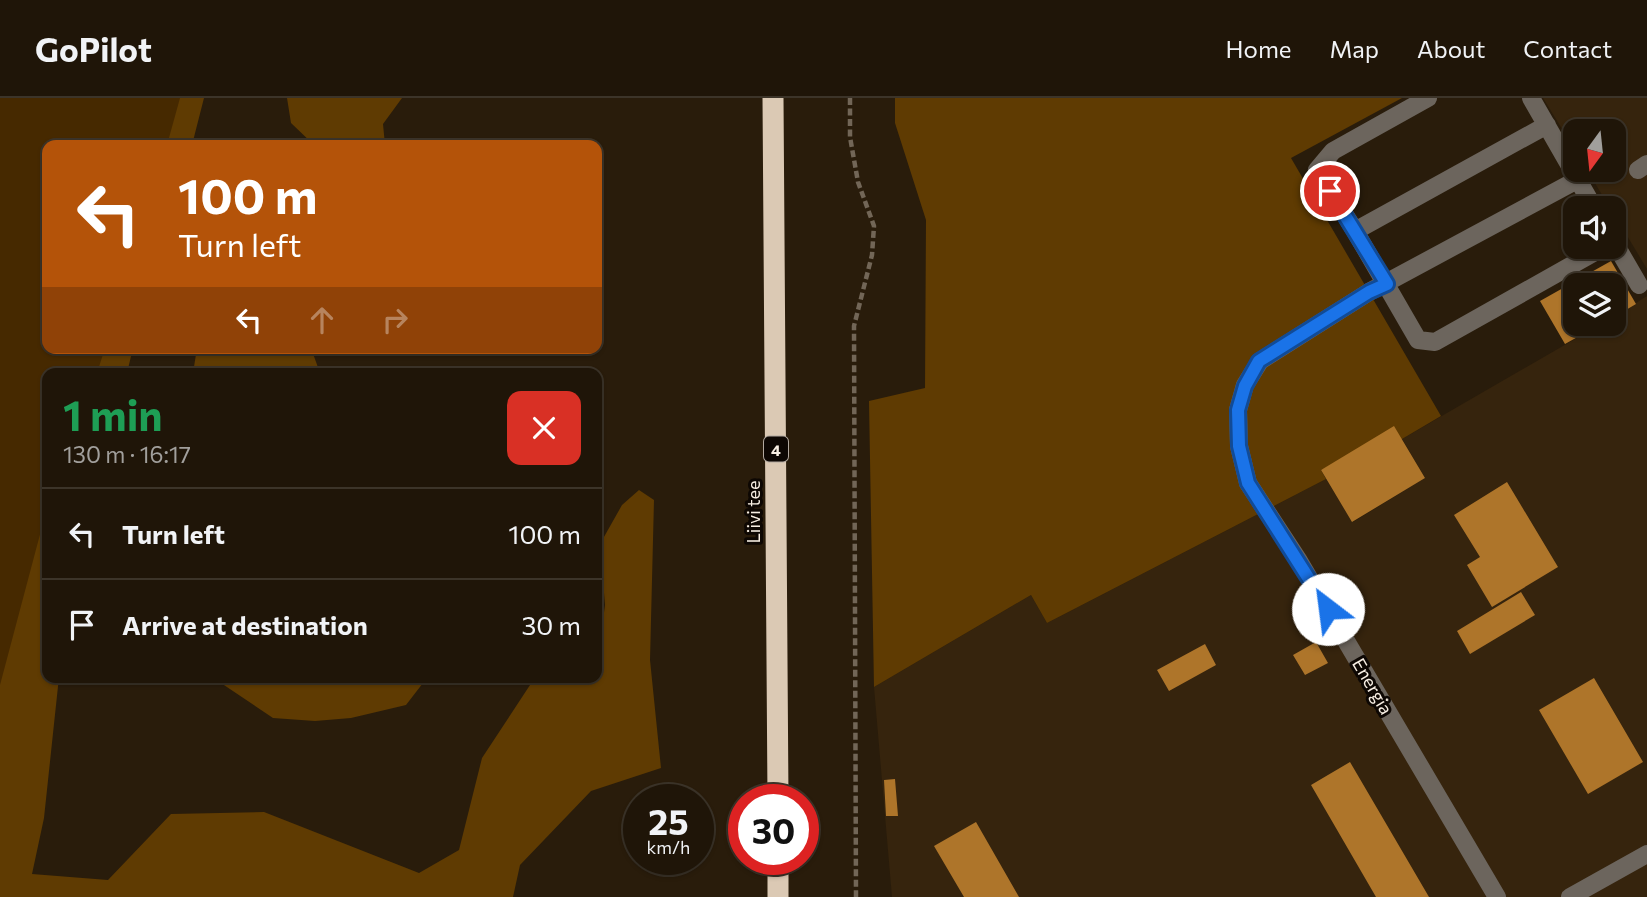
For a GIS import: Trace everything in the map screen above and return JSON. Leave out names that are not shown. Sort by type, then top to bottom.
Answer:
[{"type":"highway","name":"Liivi tee","points":[[774,98],[778,784]]},
{"type":"highway","points":[[778,875],[779,893]]},
{"type":"street","points":[[1428,98],[1333,151],[1317,170],[1356,231],[1418,340],[1435,342],[1583,259]]},
{"type":"street","points":[[1531,98],[1563,154]]},
{"type":"street","points":[[1356,231],[1547,125]]},
{"type":"street","name":"Energia","points":[[1497,897],[1299,561],[1248,483],[1239,446],[1238,410],[1245,386],[1259,361],[1369,292],[1573,182]]},
{"type":"street","points":[[1624,259],[1639,285]]},
{"type":"street","points":[[1570,897],[1647,853]]},
{"type":"path","points":[[850,98],[850,137],[858,182],[874,226],[872,255],[854,326],[856,897]]},
{"type":"shaded area","points":[[0,98],[180,98],[168,140],[42,140],[42,354],[103,354],[99,368],[42,368],[42,527],[0,685]]},
{"type":"shaded area","points":[[151,98],[204,98],[193,140],[138,140]]},
{"type":"shaded area","points":[[287,98],[402,98],[383,124],[385,140],[309,140],[291,123]]},
{"type":"shaded area","points":[[895,98],[1402,98],[1291,158],[1441,416],[1402,439],[1321,470],[1326,479],[1047,623],[1031,595],[874,687],[869,401],[925,388],[926,220],[895,123]]},
{"type":"shaded area","points":[[1543,98],[1647,98],[1647,269],[1626,234],[1626,196],[1603,196],[1594,182],[1626,182],[1626,119],[1563,119],[1563,130]]},
{"type":"shaded area","points":[[1647,296],[1647,897],[892,897],[874,687],[1031,595],[1047,623],[1326,479],[1353,522],[1425,478],[1402,439],[1580,336],[1626,336],[1626,309]]},
{"type":"shaded area","points":[[76,354],[132,354],[128,368],[72,368]]},
{"type":"shaded area","points":[[196,354],[313,354],[318,368],[194,368]]},
{"type":"shaded area","points":[[42,473],[42,683],[58,683],[44,818],[32,874],[108,880],[171,814],[264,812],[419,873],[459,850],[482,758],[530,683],[602,683],[602,628],[605,605],[602,540],[622,505],[639,490],[654,500],[650,660],[661,768],[591,791],[520,865],[513,897],[0,897],[0,619]]},
{"type":"shaded area","points":[[221,683],[423,683],[406,705],[351,718],[315,721],[273,718]]},
{"type":"building","points":[[1611,261],[1618,273],[1590,273]]},
{"type":"building","points":[[1626,287],[1636,304],[1626,310]]},
{"type":"building","points":[[1563,288],[1563,336],[1579,336],[1565,344],[1540,301]]},
{"type":"building","points":[[1394,426],[1425,478],[1352,522],[1321,470]]},
{"type":"building","points":[[1507,482],[1558,567],[1492,607],[1467,565],[1480,557],[1454,515]]},
{"type":"building","points":[[1521,592],[1535,615],[1470,654],[1457,631]]},
{"type":"building","points":[[1316,642],[1328,663],[1305,675],[1293,655]]},
{"type":"building","points":[[1205,644],[1216,665],[1169,691],[1157,670]]},
{"type":"building","points":[[1594,678],[1643,762],[1588,794],[1539,710]]},
{"type":"building","points":[[1350,762],[1429,897],[1376,897],[1311,785]]},
{"type":"building","points":[[895,779],[898,816],[886,816],[884,780]]},
{"type":"building","points":[[976,822],[1019,897],[964,897],[934,846]]},
{"type":"route","points":[[1328,609],[1248,483],[1239,446],[1238,410],[1245,386],[1259,361],[1369,292],[1387,284],[1330,191]]}]
